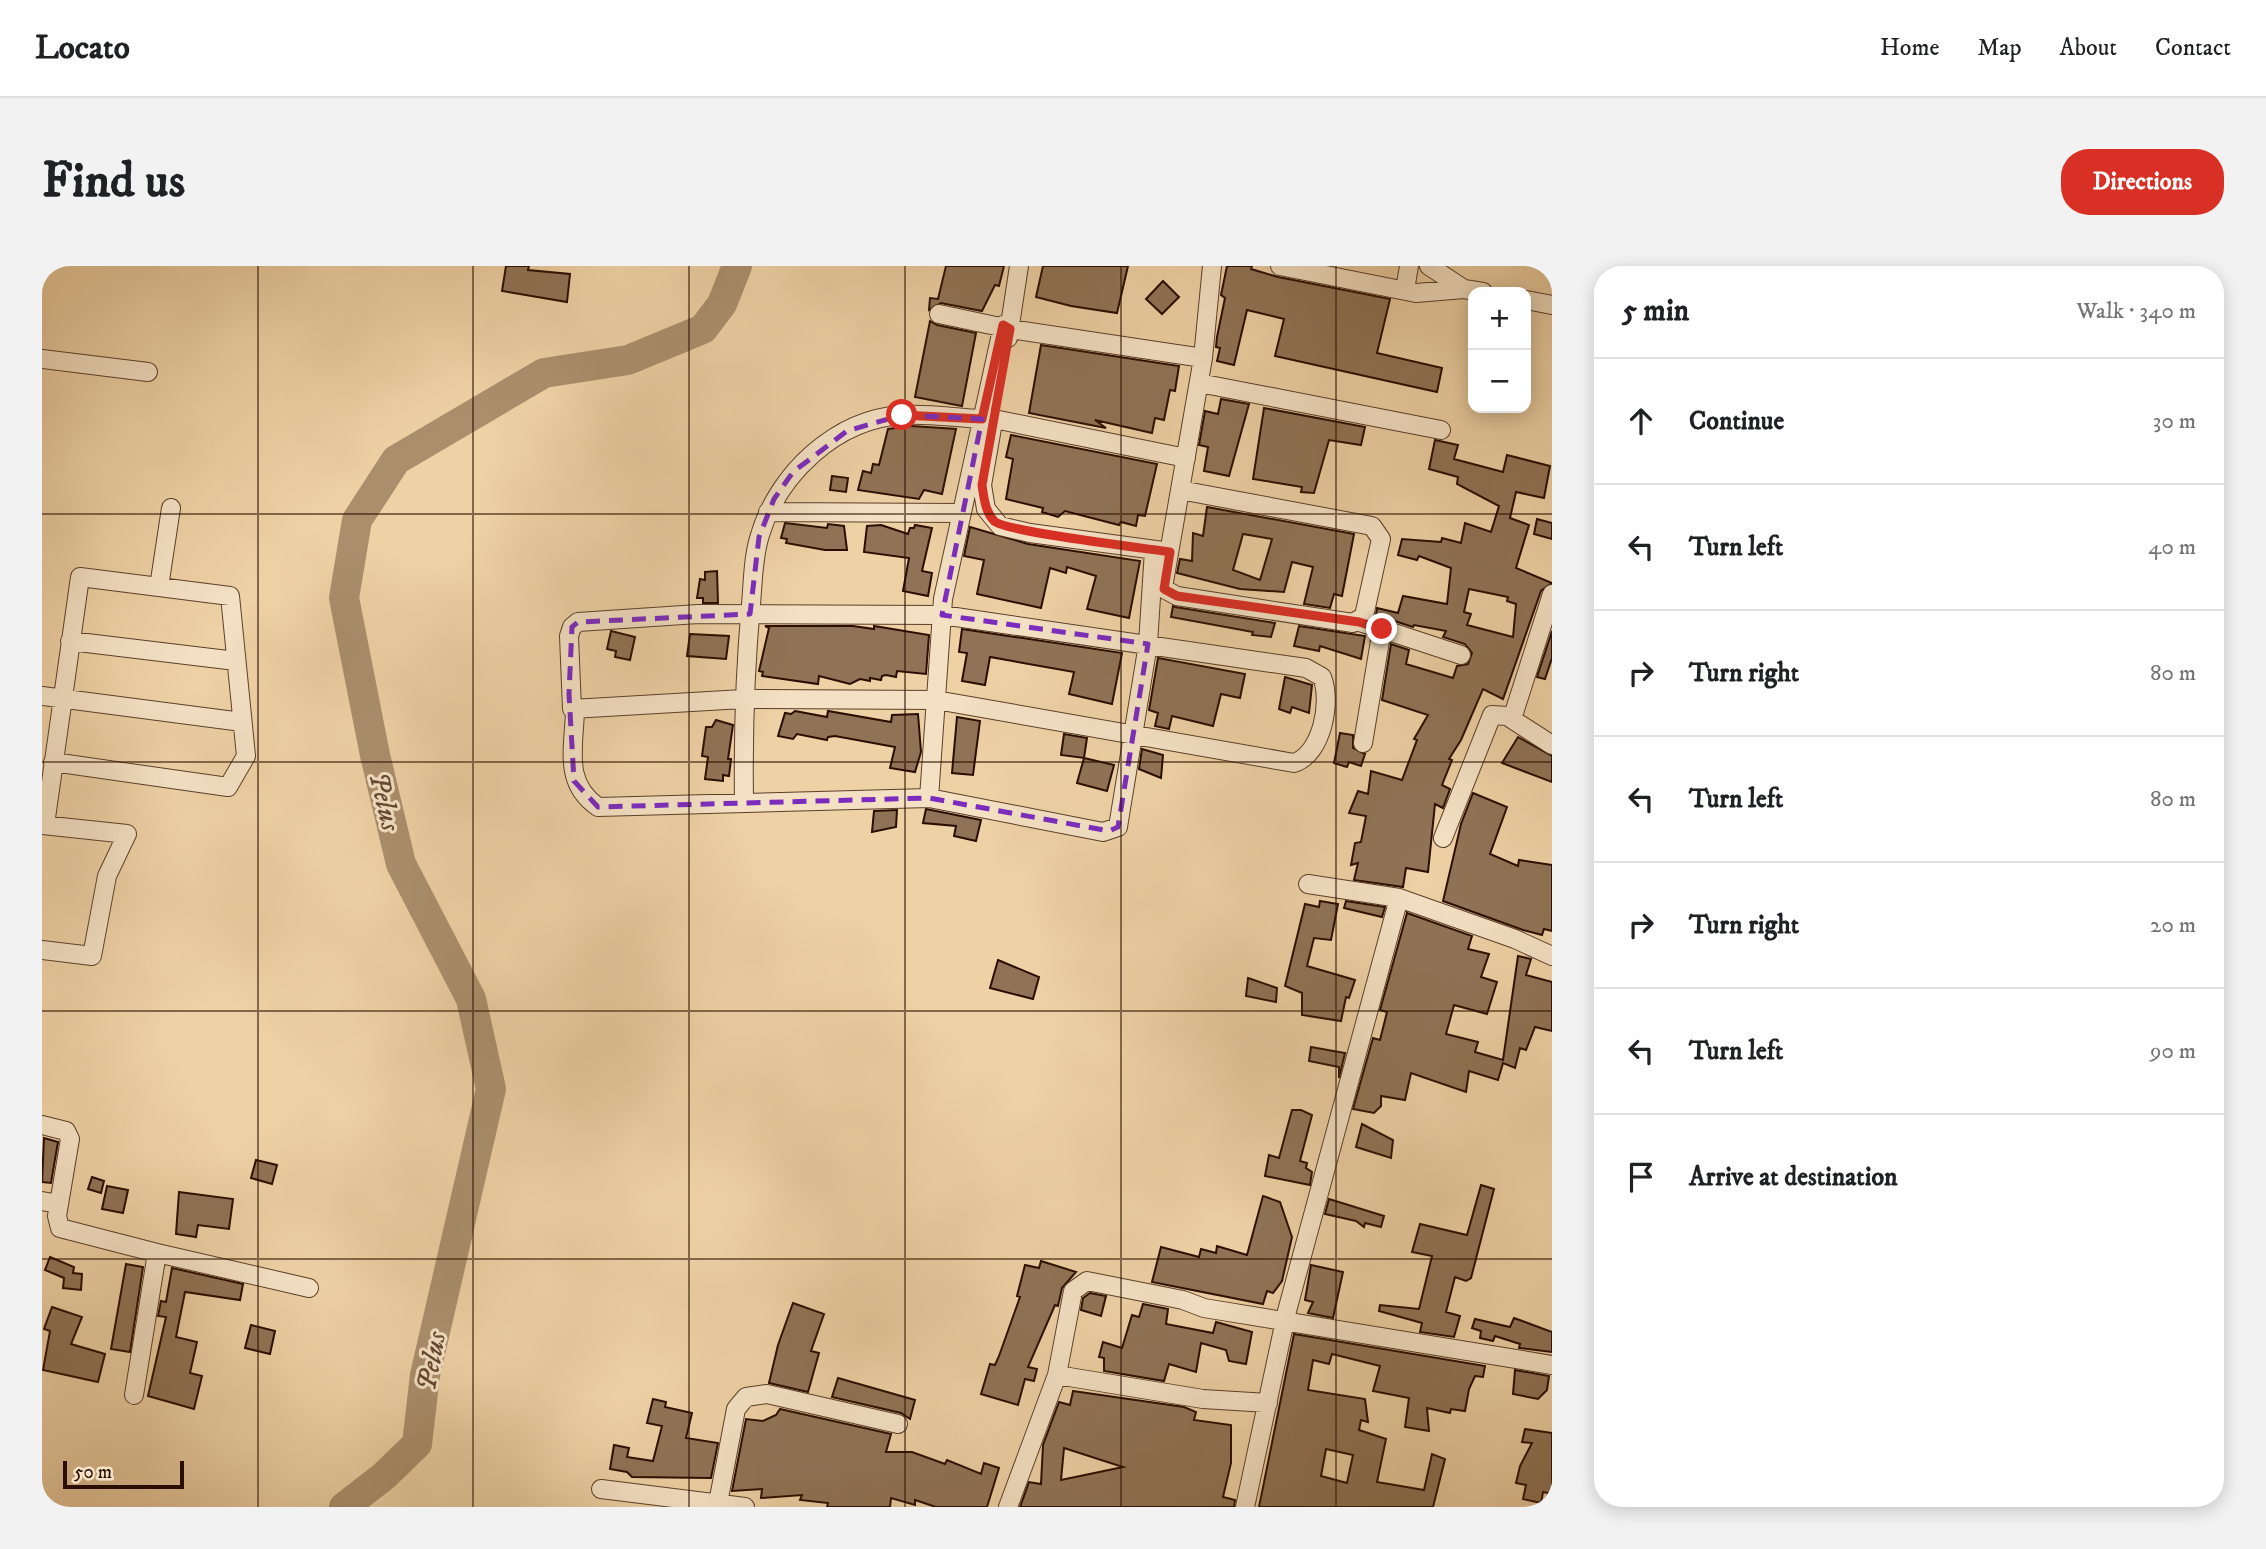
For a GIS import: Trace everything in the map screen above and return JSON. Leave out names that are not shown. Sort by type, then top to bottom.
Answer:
[{"type":"street","points":[[929,798],[942,615],[962,513],[988,419],[1019,266]]},
{"type":"street","points":[[575,710],[574,781],[583,796],[598,807],[929,798],[1103,832],[1114,830],[1118,827],[1162,551],[1180,490],[1186,458],[1203,358],[1212,266]]},
{"type":"street","points":[[1280,266],[1431,294],[1468,290]]},
{"type":"street","points":[[1405,290],[1409,266]]},
{"type":"street","points":[[1429,266],[1464,289]]},
{"type":"street","points":[[1531,301],[1552,305]]},
{"type":"street","points":[[939,314],[1203,358]]},
{"type":"street","points":[[42,359],[148,372]]},
{"type":"street","points":[[1199,383],[1441,430]]},
{"type":"street","points":[[744,802],[743,699],[759,537],[768,512],[793,472],[828,442],[846,431],[874,420],[902,415],[988,419],[1186,458]]},
{"type":"street","points":[[988,419],[982,485],[986,509],[993,520],[1015,530],[1162,551]]},
{"type":"street","points":[[1180,490],[1372,526],[1381,540],[1367,607],[1359,622]]},
{"type":"street","points":[[159,587],[171,508]]},
{"type":"street","points":[[768,512],[962,513]]},
{"type":"street","points":[[1162,551],[1164,589],[1177,596],[1359,622],[1461,655]]},
{"type":"street","points":[[42,950],[92,956],[107,876],[127,834],[44,825],[61,699],[80,577],[230,596],[246,756],[228,787],[53,762]]},
{"type":"street","points":[[1512,719],[1552,594]]},
{"type":"street","points":[[698,614],[942,615],[1306,668],[1322,677],[1326,687],[1321,728],[1312,751],[1305,759],[1293,763],[936,700],[743,699],[575,710],[570,706],[569,636],[572,627],[578,622],[698,614]]},
{"type":"street","points":[[1363,743],[1382,629]]},
{"type":"street","points":[[70,641],[236,661]]},
{"type":"street","points":[[42,696],[242,722]]},
{"type":"street","points":[[1443,838],[1492,715],[1498,713],[1512,719],[1552,745]]},
{"type":"street","points":[[1308,884],[1399,898],[1515,939],[1552,956]]},
{"type":"street","points":[[1245,1507],[1285,1321],[1399,898]]},
{"type":"street","points":[[42,1125],[66,1131],[70,1139],[51,1202],[60,1228],[309,1288]]},
{"type":"street","points":[[134,1395],[157,1253]]},
{"type":"street","points":[[1008,1507],[1057,1375],[1073,1291],[1087,1281],[1183,1300],[1204,1308],[1552,1365]]},
{"type":"street","points":[[1057,1375],[1203,1399],[1268,1403]]},
{"type":"street","points":[[718,1503],[736,1409],[746,1397],[767,1394],[898,1424]]},
{"type":"street","points":[[601,1489],[745,1507]]},
{"type":"highlighted area","points":[[902,415],[982,419],[942,615],[1148,644],[1118,827],[1109,831],[929,798],[598,807],[574,781],[569,694],[572,627],[578,622],[750,614],[759,537],[774,499],[793,472],[847,431]]},
{"type":"building","points":[[506,266],[529,266],[528,270],[570,274],[567,302],[502,291]]},
{"type":"building","points":[[946,266],[1004,266],[999,286],[995,285],[982,311],[941,303],[929,310],[930,298],[938,299]]},
{"type":"building","points":[[1043,266],[1128,266],[1117,313],[1036,297]]},
{"type":"building","points":[[1227,266],[1252,266],[1251,269],[1278,277],[1390,299],[1377,353],[1442,368],[1437,392],[1275,356],[1284,319],[1247,310],[1234,365],[1217,361],[1220,348],[1216,347],[1217,337],[1225,298],[1221,295]]},
{"type":"building","points":[[1163,281],[1179,297],[1162,314],[1146,299]]},
{"type":"building","points":[[930,321],[937,325],[976,333],[962,406],[915,397]]},
{"type":"building","points":[[1041,345],[1179,366],[1175,391],[1170,390],[1164,420],[1155,418],[1152,433],[1095,420],[1106,428],[1029,413]]},
{"type":"building","points":[[1221,399],[1249,404],[1229,476],[1204,471],[1208,447],[1199,445],[1205,411],[1218,414]]},
{"type":"building","points":[[1264,408],[1365,427],[1361,445],[1329,440],[1314,493],[1301,492],[1302,487],[1253,479]]},
{"type":"building","points":[[912,426],[956,429],[942,494],[924,490],[919,499],[858,490],[863,471],[871,473],[873,464],[879,465],[888,429]]},
{"type":"building","points":[[1011,435],[1157,464],[1145,516],[1138,515],[1136,526],[1121,522],[1119,525],[1065,511],[1058,517],[1042,512],[1043,508],[1006,499],[1013,459],[1006,457]]},
{"type":"building","points":[[1435,440],[1458,445],[1454,459],[1503,472],[1507,455],[1550,466],[1544,498],[1516,492],[1510,518],[1529,525],[1516,568],[1552,583],[1541,591],[1503,699],[1483,689],[1461,740],[1449,759],[1452,760],[1442,785],[1450,789],[1443,808],[1435,804],[1428,872],[1406,868],[1403,887],[1354,880],[1358,863],[1351,865],[1355,843],[1361,842],[1366,816],[1349,813],[1358,791],[1368,794],[1371,771],[1402,780],[1417,740],[1414,739],[1428,715],[1382,700],[1391,644],[1409,650],[1406,664],[1453,678],[1457,666],[1468,664],[1472,653],[1465,644],[1443,637],[1446,631],[1414,625],[1413,627],[1376,615],[1377,608],[1398,613],[1403,596],[1447,604],[1451,568],[1419,556],[1417,560],[1398,555],[1402,539],[1441,542],[1442,538],[1461,543],[1465,523],[1491,532],[1499,506],[1457,484],[1458,477],[1429,469]],"holes":[[[1469,589],[1508,597],[1507,601],[1516,604],[1513,637],[1467,625],[1471,614],[1464,612]]]},
{"type":"building","points":[[832,476],[848,478],[846,492],[830,490]]},
{"type":"building","points":[[1207,507],[1354,534],[1342,596],[1334,594],[1330,608],[1304,604],[1313,567],[1292,562],[1284,592],[1240,589],[1177,573],[1180,559],[1192,561],[1193,533],[1203,536]],"holes":[[[1243,534],[1272,539],[1260,580],[1233,570]]]},
{"type":"building","points":[[1537,519],[1552,523],[1552,539],[1534,534]]},
{"type":"building","points":[[785,523],[827,528],[828,524],[844,526],[847,550],[825,550],[786,543],[787,539],[781,538]]},
{"type":"building","points":[[881,525],[908,534],[910,528],[915,525],[932,528],[922,571],[932,573],[928,596],[903,591],[909,558],[864,552],[867,526]]},
{"type":"building","points":[[970,527],[1028,544],[1140,561],[1129,618],[1087,609],[1096,576],[1067,567],[1066,573],[1050,568],[1041,608],[977,594],[984,560],[964,556]]},
{"type":"building","points":[[717,571],[718,603],[703,603],[703,598],[697,598],[700,579],[705,580],[705,572]]},
{"type":"building","points":[[1173,606],[1275,623],[1271,637],[1252,635],[1253,632],[1171,617]]},
{"type":"building","points":[[765,626],[853,626],[874,629],[874,626],[929,635],[926,674],[897,671],[896,677],[886,675],[882,676],[881,680],[860,679],[850,684],[819,676],[818,684],[762,676],[763,672],[759,671],[769,628]]},
{"type":"building","points":[[1299,626],[1365,636],[1361,659],[1320,646],[1319,651],[1294,646]]},
{"type":"building","points":[[962,629],[1122,653],[1112,704],[1069,694],[1074,672],[990,657],[985,685],[962,681],[967,653],[959,652]]},
{"type":"building","points":[[611,631],[635,637],[630,660],[615,657],[616,651],[607,649]]},
{"type":"building","points":[[1552,631],[1552,658],[1545,679],[1537,677]]},
{"type":"building","points":[[690,634],[729,636],[726,659],[687,656]]},
{"type":"building","points":[[1158,658],[1245,674],[1240,698],[1221,694],[1213,726],[1172,716],[1169,729],[1155,726],[1158,713],[1149,710]]},
{"type":"building","points":[[1285,677],[1312,685],[1309,713],[1292,707],[1290,713],[1279,709]]},
{"type":"building","points":[[795,711],[827,717],[828,711],[891,722],[892,715],[918,714],[921,752],[915,772],[890,768],[895,747],[835,736],[828,737],[827,740],[797,734],[793,739],[778,736],[785,713],[791,714]]},
{"type":"building","points":[[957,717],[980,721],[973,775],[952,773]]},
{"type":"building","points":[[716,720],[733,725],[728,759],[731,759],[729,776],[723,775],[723,781],[705,779],[708,757],[702,756],[706,727],[712,727]]},
{"type":"building","points":[[1340,733],[1353,735],[1353,748],[1365,754],[1361,766],[1349,762],[1347,767],[1334,763]]},
{"type":"building","points":[[1064,734],[1087,738],[1084,758],[1061,755]]},
{"type":"building","points":[[1518,737],[1552,756],[1552,782],[1502,763]]},
{"type":"building","points":[[1142,749],[1163,755],[1161,778],[1139,769]]},
{"type":"building","points":[[1084,758],[1114,765],[1107,791],[1077,783]]},
{"type":"building","points":[[1473,793],[1507,807],[1490,854],[1518,866],[1519,860],[1552,865],[1552,931],[1544,929],[1542,935],[1523,930],[1443,901],[1461,824]]},
{"type":"building","points":[[926,809],[981,820],[976,841],[954,836],[956,826],[923,823]]},
{"type":"building","points":[[897,810],[896,827],[872,832],[874,811]]},
{"type":"building","points":[[1320,901],[1338,904],[1331,940],[1314,938],[1307,966],[1355,980],[1349,998],[1346,997],[1341,1021],[1302,1015],[1302,993],[1285,986],[1305,904],[1319,907]]},
{"type":"building","points":[[1346,901],[1385,907],[1382,917],[1344,908]]},
{"type":"building","points":[[1407,913],[1472,936],[1468,949],[1489,954],[1481,977],[1497,982],[1487,1014],[1454,1005],[1446,1034],[1478,1042],[1475,1052],[1503,1060],[1518,956],[1531,959],[1526,975],[1552,982],[1552,1031],[1535,1027],[1526,1050],[1520,1048],[1515,1068],[1503,1063],[1498,1080],[1469,1071],[1466,1092],[1411,1073],[1405,1100],[1381,1096],[1381,1106],[1374,1113],[1353,1109],[1373,1038],[1380,1040],[1387,1012],[1380,1010]]},
{"type":"building","points":[[998,960],[1039,977],[1033,999],[990,988]]},
{"type":"building","points":[[1248,978],[1277,988],[1276,1002],[1246,996]]},
{"type":"building","points":[[1311,1047],[1345,1053],[1339,1078],[1339,1067],[1309,1061]]},
{"type":"building","points":[[1292,1110],[1301,1110],[1312,1115],[1300,1161],[1307,1163],[1306,1168],[1312,1172],[1310,1185],[1265,1176],[1269,1155],[1279,1158]]},
{"type":"building","points":[[1362,1124],[1393,1140],[1391,1158],[1356,1147]]},
{"type":"building","points":[[44,1138],[58,1142],[51,1183],[42,1182]]},
{"type":"building","points":[[256,1160],[277,1165],[272,1184],[251,1178]]},
{"type":"building","points":[[92,1177],[104,1181],[101,1193],[88,1189]]},
{"type":"building","points":[[1481,1185],[1494,1189],[1471,1278],[1466,1281],[1455,1277],[1446,1312],[1460,1316],[1454,1337],[1420,1332],[1422,1323],[1379,1311],[1380,1305],[1419,1309],[1432,1256],[1412,1252],[1420,1224],[1467,1235]]},
{"type":"building","points":[[107,1186],[128,1190],[123,1213],[102,1209]]},
{"type":"building","points":[[179,1192],[233,1199],[229,1229],[198,1225],[196,1237],[176,1234]]},
{"type":"building","points":[[1263,1196],[1280,1202],[1292,1237],[1282,1281],[1273,1293],[1267,1291],[1263,1304],[1152,1282],[1161,1247],[1199,1257],[1201,1249],[1216,1253],[1217,1246],[1247,1255]]},
{"type":"building","points":[[1329,1199],[1384,1216],[1381,1227],[1365,1223],[1364,1227],[1356,1221],[1325,1214]]},
{"type":"building","points":[[50,1257],[74,1267],[73,1273],[82,1274],[81,1290],[63,1288],[64,1278],[45,1270]]},
{"type":"building","points":[[1041,1261],[1076,1272],[1062,1288],[1058,1306],[1055,1305],[1028,1367],[1037,1369],[1034,1381],[1025,1379],[1018,1405],[981,1394],[990,1364],[995,1365],[1020,1297],[1017,1296],[1025,1265],[1039,1268]]},
{"type":"building","points":[[126,1264],[143,1267],[130,1352],[111,1349]]},
{"type":"building","points":[[1311,1265],[1343,1272],[1333,1318],[1308,1313],[1313,1302],[1305,1300]]},
{"type":"building","points":[[172,1268],[243,1284],[240,1300],[185,1292],[176,1337],[197,1342],[190,1373],[202,1376],[194,1409],[148,1396],[166,1317],[158,1316],[161,1301],[166,1302]]},
{"type":"building","points":[[1090,1293],[1106,1296],[1101,1316],[1081,1310],[1083,1298]]},
{"type":"building","points":[[793,1303],[824,1314],[811,1351],[819,1353],[808,1392],[769,1383],[778,1345]]},
{"type":"building","points":[[1143,1304],[1168,1309],[1166,1324],[1213,1333],[1216,1322],[1252,1332],[1246,1364],[1229,1361],[1226,1350],[1201,1343],[1196,1372],[1169,1364],[1164,1381],[1104,1371],[1104,1358],[1099,1357],[1103,1342],[1122,1348],[1132,1315],[1139,1317]]},
{"type":"building","points":[[52,1307],[82,1317],[71,1344],[105,1354],[98,1382],[43,1370],[50,1331],[44,1329]]},
{"type":"building","points":[[1514,1318],[1552,1332],[1552,1352],[1519,1348],[1520,1344],[1495,1336],[1493,1341],[1480,1338],[1481,1331],[1472,1328],[1475,1319],[1510,1327]]},
{"type":"building","points":[[251,1325],[275,1331],[270,1354],[245,1348]]},
{"type":"building","points":[[1294,1334],[1485,1366],[1483,1377],[1475,1376],[1469,1389],[1465,1411],[1451,1409],[1450,1413],[1427,1408],[1429,1431],[1405,1427],[1409,1398],[1373,1391],[1380,1366],[1332,1354],[1329,1364],[1313,1360],[1308,1390],[1365,1399],[1368,1422],[1361,1420],[1359,1430],[1386,1439],[1377,1482],[1424,1490],[1432,1454],[1445,1459],[1433,1507],[1259,1507]],"holes":[[[1326,1449],[1353,1455],[1347,1483],[1321,1476]]]},
{"type":"building","points":[[1515,1370],[1549,1376],[1547,1390],[1538,1399],[1513,1394]]},
{"type":"building","points":[[838,1378],[915,1400],[910,1419],[901,1413],[832,1397]]},
{"type":"building","points":[[1073,1391],[1184,1407],[1196,1412],[1194,1420],[1231,1425],[1231,1463],[1223,1497],[1235,1500],[1234,1507],[1020,1507],[1029,1482],[1041,1484],[1043,1445],[1059,1402],[1070,1405]],"holes":[[[1064,1448],[1123,1467],[1061,1480]]]},
{"type":"building","points":[[653,1399],[666,1402],[665,1407],[692,1413],[686,1438],[718,1443],[711,1478],[632,1477],[627,1472],[610,1469],[614,1445],[629,1448],[627,1457],[653,1461],[662,1426],[647,1423]]},
{"type":"building","points":[[780,1409],[891,1434],[886,1452],[912,1452],[945,1464],[947,1460],[981,1474],[984,1463],[999,1468],[987,1507],[936,1507],[915,1500],[915,1505],[891,1498],[890,1507],[827,1507],[828,1503],[800,1500],[802,1495],[761,1498],[762,1489],[732,1491],[746,1419],[763,1421],[776,1415]]},
{"type":"building","points":[[1525,1429],[1552,1433],[1552,1494],[1543,1492],[1541,1503],[1523,1499],[1526,1485],[1516,1483],[1520,1466],[1532,1443],[1522,1442]]},
{"type":"waterway","name":"Pelus","points":[[344,1507],[384,1476],[417,1444],[425,1375],[491,1089],[471,999],[401,864],[375,755],[344,598],[357,520],[396,460],[544,373],[628,360],[703,329],[722,304],[737,266]]},
{"type":"route","points":[[902,415],[982,419],[1003,325],[1010,329],[982,485],[986,509],[1000,526],[1031,533],[1170,552],[1164,589],[1177,596],[1359,622],[1382,629]]}]
